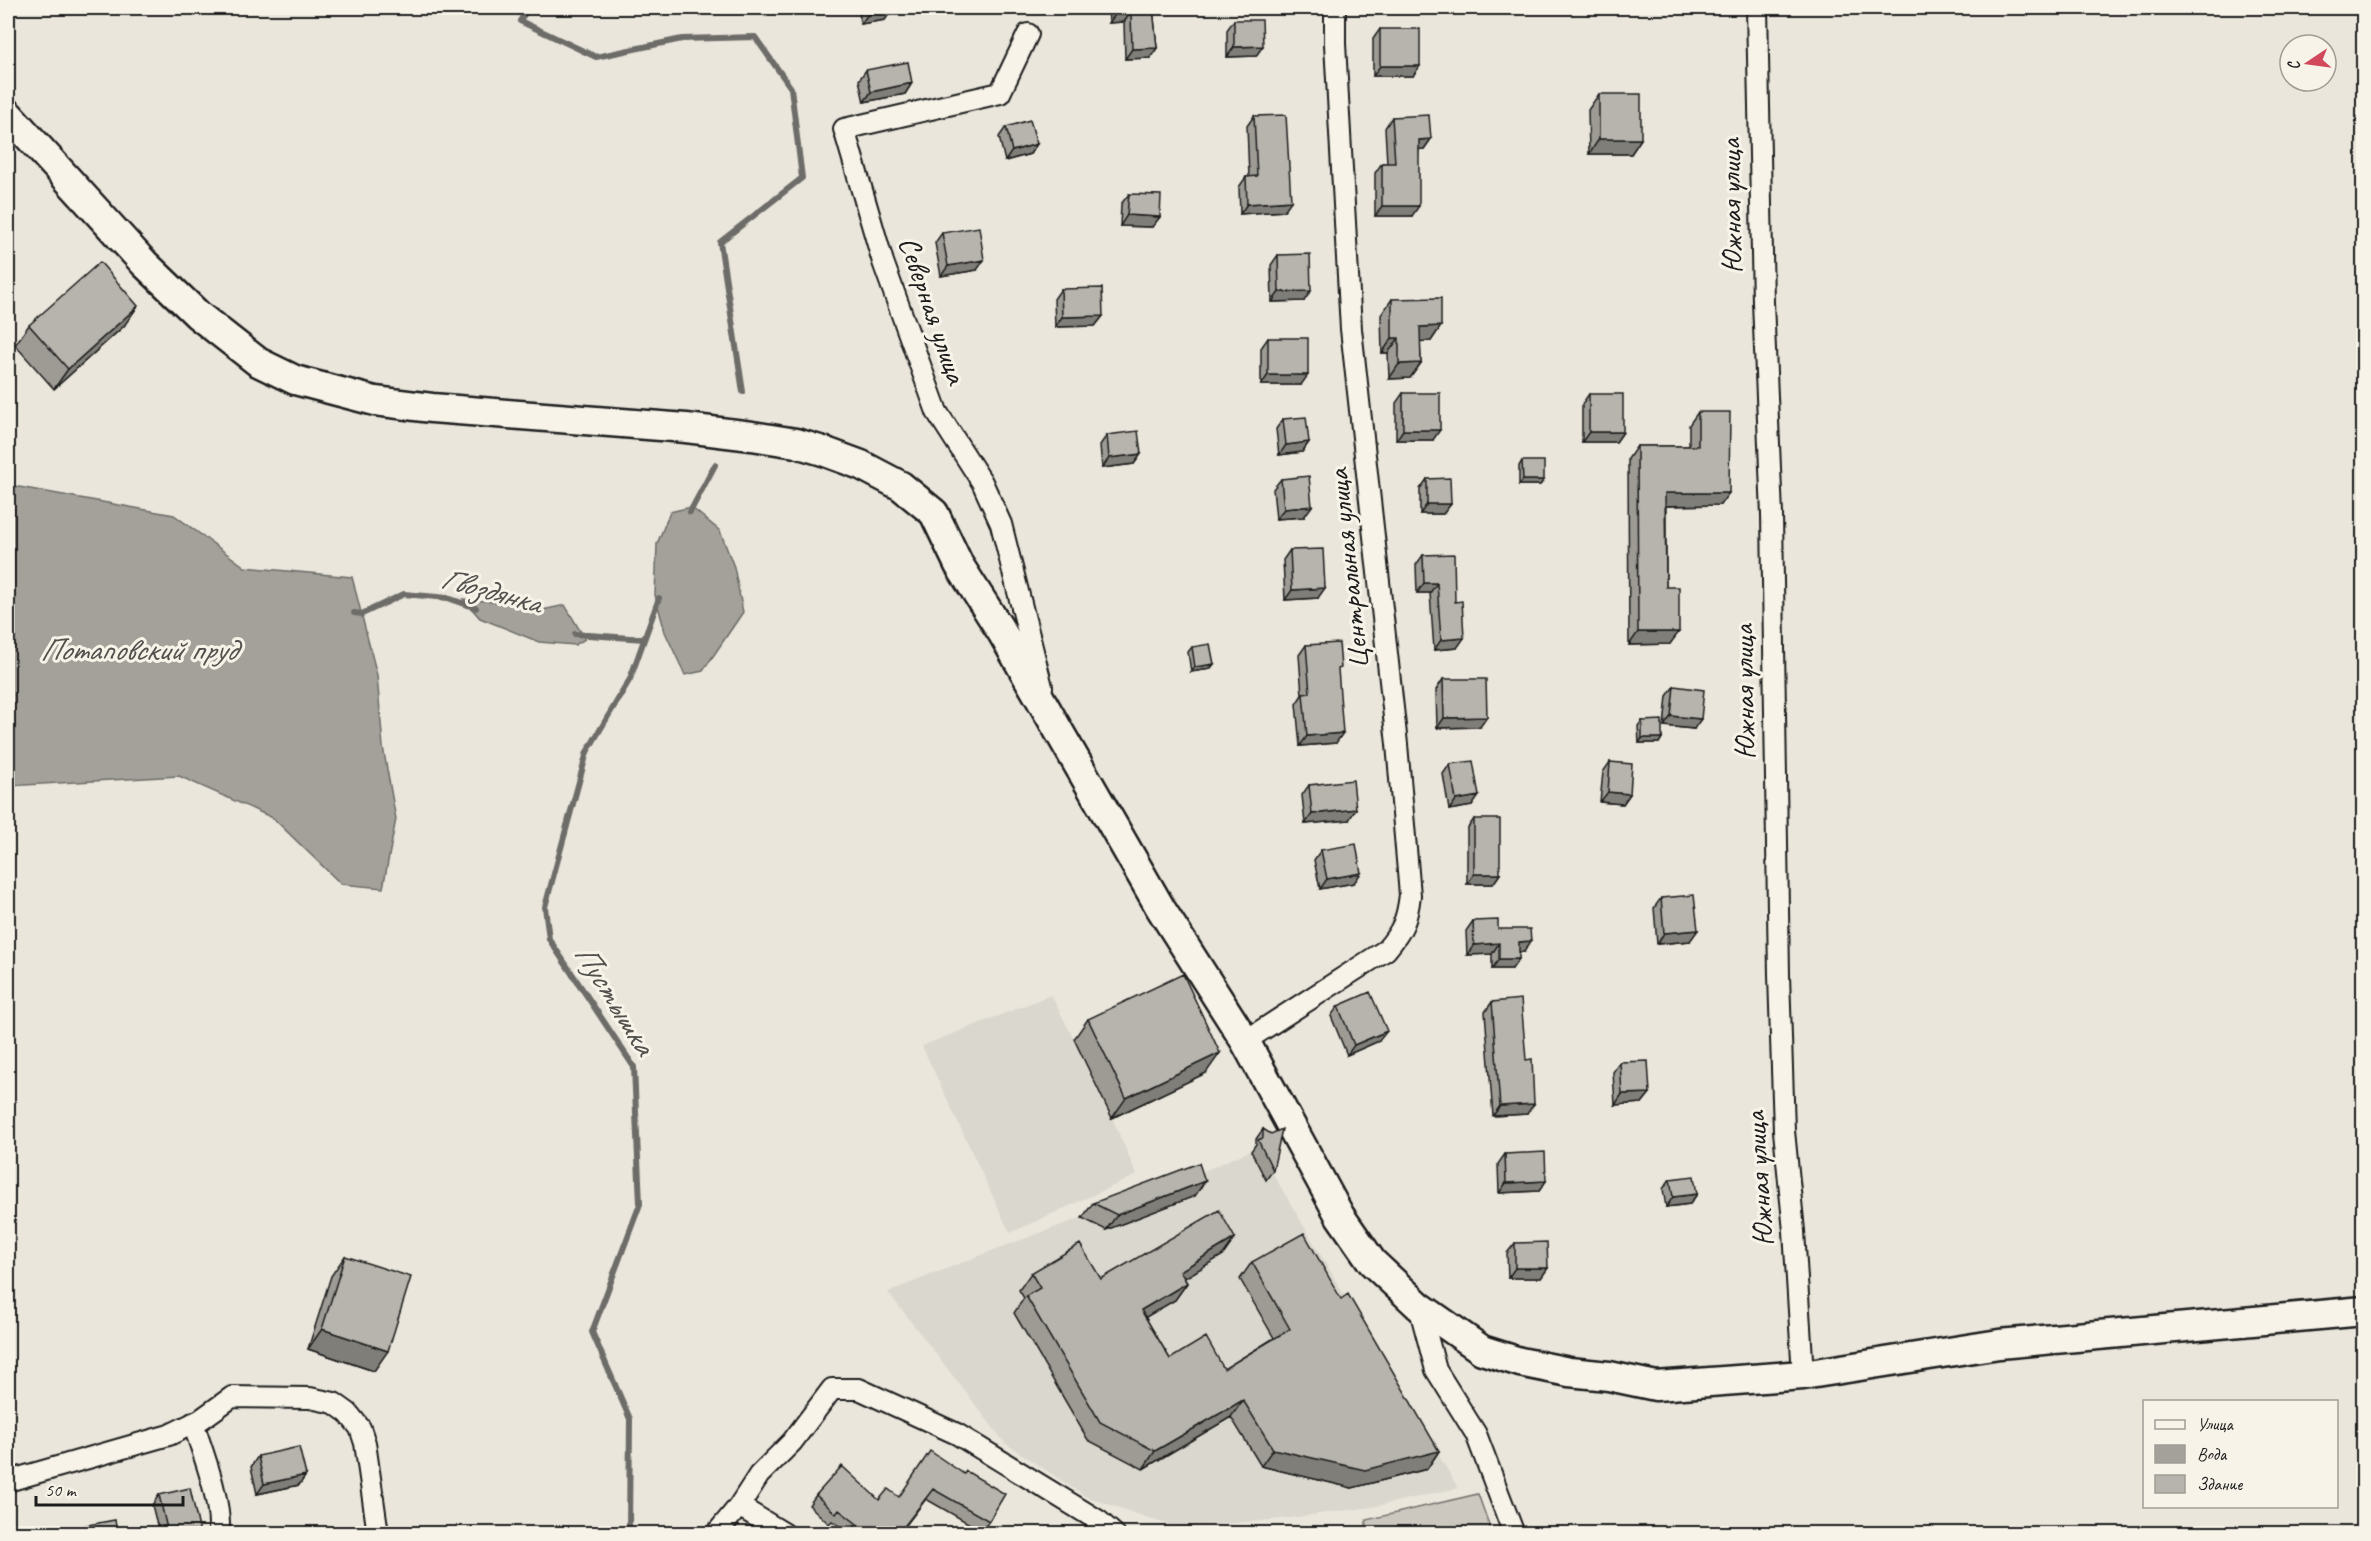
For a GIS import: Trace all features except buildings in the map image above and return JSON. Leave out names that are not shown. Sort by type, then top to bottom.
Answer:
[{"type":"main road","points":[[8,114],[144,263],[198,315],[258,362],[295,380],[375,401],[432,408],[686,428],[752,436],[823,451],[861,465],[901,486],[934,513],[959,565],[1003,634],[1161,909],[1245,1041],[1340,1216],[1372,1262],[1419,1306],[1482,1350],[1520,1362],[1656,1386],[1803,1375],[1999,1344],[2364,1311]]},
{"type":"street","name":"Центральная улица","points":[[1245,1041],[1386,950],[1400,933],[1408,916],[1410,895],[1397,744],[1351,329],[1335,8]]},
{"type":"street","name":"Южная улица","points":[[1757,8],[1763,302],[1772,515],[1779,987],[1784,1131],[1794,1231],[1803,1375]]},
{"type":"street","name":"Северная улица","points":[[1028,34],[1000,93],[844,129],[883,262],[938,412],[982,482],[1001,524],[1049,716]]},
{"type":"street","points":[[1419,1306],[1436,1370],[1476,1434],[1514,1533]]},
{"type":"street","points":[[716,1533],[739,1506],[759,1475],[792,1442],[832,1389],[859,1389],[957,1434],[1099,1521],[1114,1533]]},
{"type":"street","points":[[8,1481],[170,1435],[232,1397],[310,1398],[334,1403],[348,1413],[360,1428],[365,1443],[378,1533]]},
{"type":"street","points":[[193,1423],[207,1463],[220,1522],[219,1533]]},
{"type":"street","points":[[739,1506],[785,1533]]},
{"type":"shaded area","points":[[1051,995],[1074,1039],[1206,1073],[1112,1118],[1137,1175],[1010,1233],[922,1046]]},
{"type":"shaded area","points":[[1256,1148],[1458,1488],[1372,1507],[1281,1519],[1177,1528],[1085,1496],[1005,1443],[888,1292],[1188,1178]]},
{"type":"shaded area","points":[[1478,1494],[1492,1533],[1366,1533],[1366,1520]]},
{"type":"water","name":"Потаповский пруд","points":[[8,485],[174,515],[245,567],[352,577],[377,675],[383,747],[396,819],[383,888],[341,884],[273,818],[179,776],[8,786]]},
{"type":"water","points":[[691,507],[720,531],[734,567],[743,612],[703,671],[685,675],[665,632],[655,595],[657,544],[670,512]]},
{"type":"water","points":[[463,599],[507,603],[538,611],[565,605],[585,639],[575,645],[539,642],[480,618]]},
{"type":"waterway","name":"Гвоздянка","points":[[528,8],[520,21],[596,57],[682,39],[755,37],[791,88],[802,178],[720,242],[743,392]]},
{"type":"waterway","name":"Гвоздянка","points":[[690,512],[715,465]]},
{"type":"waterway","name":"Гвоздянка","points":[[354,613],[362,614],[404,594],[448,598],[476,608]]},
{"type":"waterway","name":"Пустышка","points":[[626,1534],[629,1529],[630,1419],[592,1332],[640,1204],[634,1067],[549,939],[545,907],[587,752],[630,679],[659,598]]},
{"type":"waterway","name":"Гвоздянка","points":[[575,634],[644,639]]}]
